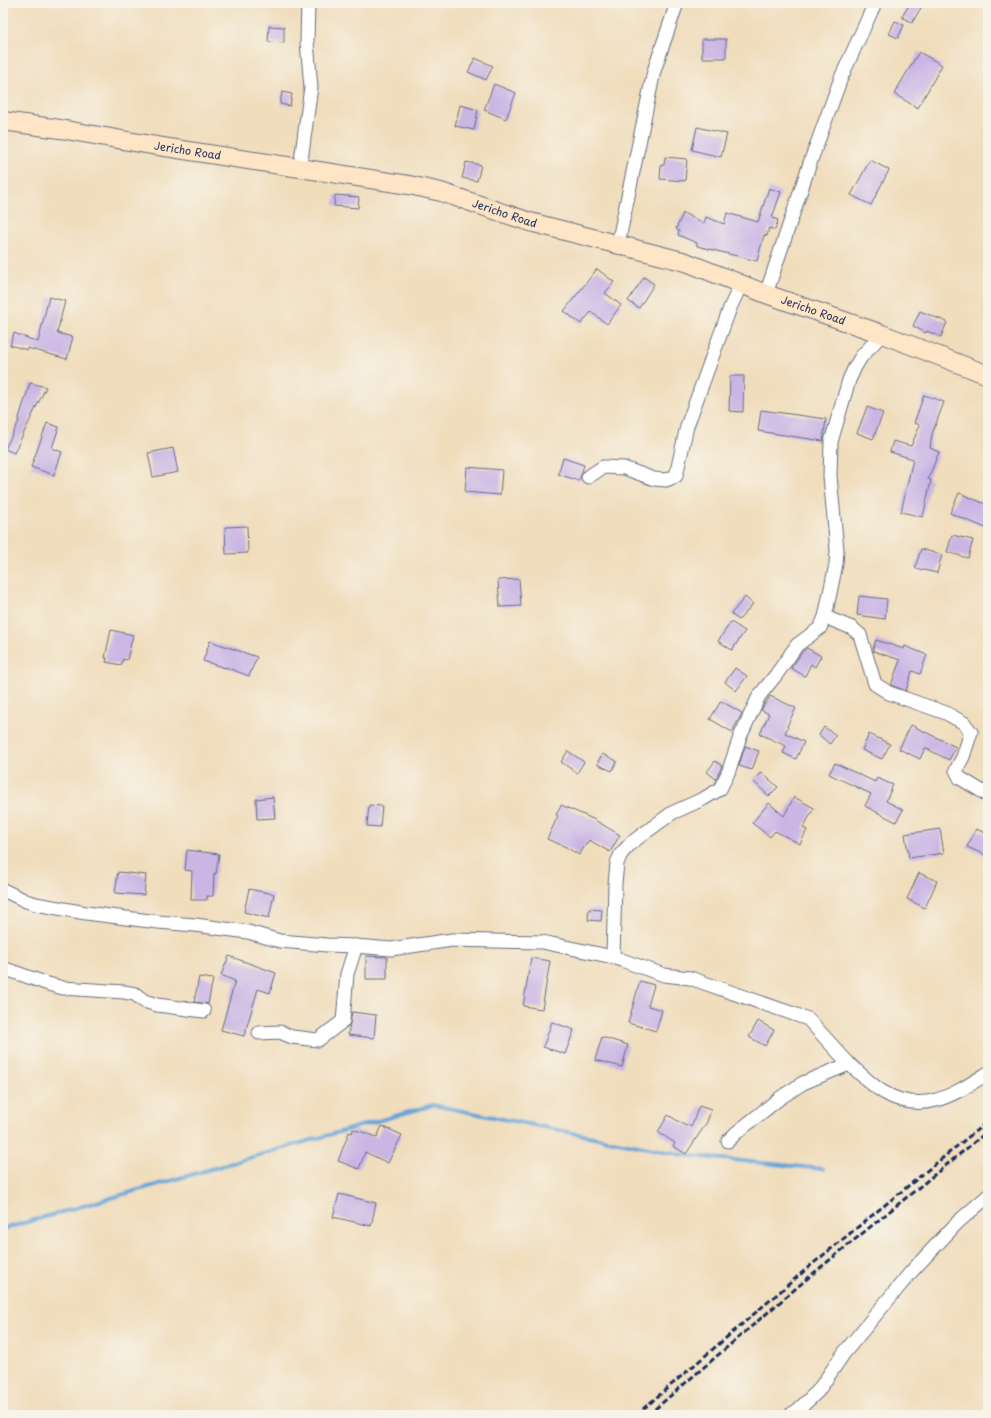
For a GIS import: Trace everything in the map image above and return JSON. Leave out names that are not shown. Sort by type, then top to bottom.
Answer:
[{"type":"street","points":[[300,168],[311,87],[307,42],[308,3]]},
{"type":"street","points":[[618,244],[654,71],[677,3]]},
{"type":"street","points":[[766,294],[841,78],[875,3]]},
{"type":"street","name":"Jericho Road","points":[[3,122],[60,129],[409,185],[441,192],[530,222],[686,262],[766,294],[882,334],[988,375]]},
{"type":"street","points":[[588,477],[603,467],[624,468],[654,479],[666,480],[676,476],[687,426],[730,308],[741,284]]},
{"type":"street","points":[[613,957],[615,884],[617,863],[621,854],[631,843],[672,813],[703,799],[720,789],[728,773],[740,737],[759,696],[797,645],[820,628],[825,617],[836,564],[837,550],[830,476],[830,442],[849,380],[855,367],[861,357],[882,334]]},
{"type":"street","points":[[825,617],[852,628],[860,635],[875,684],[888,694],[946,713],[964,723],[972,732],[963,757],[956,770],[960,778],[988,795]]},
{"type":"street","points":[[3,890],[36,904],[86,914],[248,932],[280,941],[327,946],[356,946],[391,949],[452,940],[542,942],[571,947],[613,957],[664,975],[690,978],[808,1019],[849,1064],[881,1091],[898,1100],[914,1102],[933,1101],[955,1094],[988,1074]]},
{"type":"street","points":[[259,1033],[280,1032],[292,1037],[318,1040],[331,1032],[343,1021],[347,974],[356,946]]},
{"type":"street","points":[[3,968],[63,988],[124,992],[135,994],[144,1000],[157,1005],[204,1011]]},
{"type":"street","points":[[728,1141],[780,1098],[803,1083],[849,1064]]},
{"type":"street","points":[[790,1415],[798,1410],[818,1391],[844,1353],[911,1272],[958,1222],[988,1196]]},
{"type":"building","points":[[910,3],[916,3],[922,6],[912,23],[902,17]]},
{"type":"building","points":[[895,21],[904,25],[898,38],[889,34]]},
{"type":"building","points":[[269,26],[284,27],[284,43],[268,42]]},
{"type":"building","points":[[702,39],[726,39],[726,58],[702,58]]},
{"type":"building","points":[[919,52],[942,65],[918,108],[894,94]]},
{"type":"building","points":[[475,58],[493,66],[486,80],[468,72]]},
{"type":"building","points":[[494,84],[516,93],[506,119],[484,110]]},
{"type":"building","points":[[282,92],[292,94],[290,106],[280,104]]},
{"type":"building","points":[[460,105],[478,110],[474,130],[455,126]]},
{"type":"building","points":[[697,127],[727,134],[721,157],[692,150]]},
{"type":"building","points":[[665,157],[687,159],[685,181],[660,179],[661,165],[664,165]]},
{"type":"building","points":[[870,160],[889,170],[871,205],[851,195]]},
{"type":"building","points":[[466,162],[481,165],[477,181],[462,178]]},
{"type":"building","points":[[769,188],[781,192],[772,218],[778,220],[775,230],[769,228],[767,236],[764,235],[757,261],[697,246],[697,243],[678,235],[679,231],[676,229],[683,213],[704,223],[706,217],[724,224],[727,213],[758,222]]},
{"type":"building","points":[[335,195],[359,197],[358,208],[334,206]]},
{"type":"building","points":[[597,269],[614,282],[605,293],[621,305],[607,324],[591,312],[581,324],[564,311]]},
{"type":"building","points":[[644,277],[654,284],[639,308],[628,301]]},
{"type":"building","points":[[49,297],[65,301],[57,333],[73,337],[67,359],[10,345],[14,333],[38,342]]},
{"type":"building","points":[[920,311],[947,322],[941,337],[927,331],[926,333],[913,326]]},
{"type":"building","points":[[730,376],[744,376],[743,412],[729,411]]},
{"type":"building","points":[[30,383],[46,387],[14,453],[5,449],[19,421]]},
{"type":"building","points":[[924,395],[944,402],[932,434],[930,448],[939,452],[928,479],[931,480],[923,517],[901,512],[913,459],[890,452],[893,441],[911,446],[920,425],[914,423]]},
{"type":"building","points":[[867,407],[883,413],[873,439],[857,433]]},
{"type":"building","points":[[761,410],[826,419],[823,441],[758,431]]},
{"type":"building","points":[[47,423],[59,427],[52,448],[62,452],[54,475],[31,467]]},
{"type":"building","points":[[173,448],[178,472],[153,477],[148,453]]},
{"type":"building","points":[[563,458],[584,465],[579,481],[558,474]]},
{"type":"building","points":[[467,467],[502,470],[500,495],[465,492]]},
{"type":"building","points":[[959,493],[988,505],[988,529],[950,513]]},
{"type":"building","points":[[247,526],[248,553],[226,554],[225,527]]},
{"type":"building","points":[[952,535],[973,540],[968,558],[947,552]]},
{"type":"building","points":[[921,549],[942,555],[937,573],[915,568]]},
{"type":"building","points":[[519,579],[521,606],[500,607],[498,580]]},
{"type":"building","points":[[859,596],[887,599],[885,619],[857,615]]},
{"type":"building","points":[[745,597],[753,604],[739,620],[731,614]]},
{"type":"building","points":[[731,622],[745,631],[732,650],[718,641]]},
{"type":"building","points":[[111,630],[133,635],[127,660],[123,659],[121,665],[106,662],[107,658],[105,658]]},
{"type":"building","points":[[876,640],[904,649],[905,646],[927,655],[920,674],[912,671],[906,691],[891,685],[900,660],[873,651]]},
{"type":"building","points":[[210,641],[257,657],[249,676],[203,661]]},
{"type":"building","points":[[807,648],[821,656],[815,667],[811,664],[805,676],[791,668],[803,651]]},
{"type":"building","points":[[735,668],[747,676],[736,691],[725,682]]},
{"type":"building","points":[[770,696],[796,708],[785,733],[804,742],[796,759],[783,753],[786,746],[760,734],[769,714],[761,710]]},
{"type":"building","points":[[721,701],[742,713],[732,732],[710,719]]},
{"type":"building","points":[[911,725],[956,747],[949,760],[925,748],[920,759],[899,749]]},
{"type":"building","points":[[824,727],[836,735],[830,744],[819,735]]},
{"type":"building","points":[[869,734],[890,744],[882,759],[862,750]]},
{"type":"building","points":[[745,746],[759,751],[752,770],[739,766]]},
{"type":"building","points":[[568,751],[584,762],[577,773],[561,762]]},
{"type":"building","points":[[602,754],[617,761],[612,771],[597,764]]},
{"type":"building","points":[[715,761],[722,766],[716,779],[707,772]]},
{"type":"building","points":[[835,763],[875,782],[877,778],[893,785],[886,801],[903,810],[896,822],[865,806],[871,794],[829,774]]},
{"type":"building","points":[[761,772],[778,787],[769,796],[753,781]]},
{"type":"building","points":[[273,797],[275,818],[257,819],[256,799]]},
{"type":"building","points":[[794,797],[814,808],[803,828],[807,830],[800,844],[775,831],[770,837],[752,823],[769,803],[784,816]]},
{"type":"building","points":[[369,805],[382,806],[380,827],[367,826]]},
{"type":"building","points":[[561,805],[593,819],[620,835],[610,852],[589,840],[579,855],[566,847],[547,839],[558,816],[556,815]]},
{"type":"building","points":[[940,829],[944,853],[909,858],[905,834]]},
{"type":"building","points":[[976,829],[988,834],[988,856],[967,847]]},
{"type":"building","points":[[187,850],[219,854],[216,874],[214,873],[213,896],[207,896],[207,900],[191,900],[192,871],[185,870]]},
{"type":"building","points":[[118,872],[146,875],[144,895],[115,893]]},
{"type":"building","points":[[919,873],[937,881],[925,908],[907,899]]},
{"type":"building","points":[[249,889],[274,894],[269,918],[244,912]]},
{"type":"building","points":[[589,909],[602,910],[601,921],[588,920]]},
{"type":"building","points":[[229,956],[276,973],[270,993],[258,989],[244,1036],[221,1030],[235,981],[221,975]]},
{"type":"building","points":[[366,956],[387,957],[387,979],[366,979]]},
{"type":"building","points":[[531,958],[550,961],[542,1009],[523,1006]]},
{"type":"building","points":[[199,977],[213,979],[208,1004],[194,1002]]},
{"type":"building","points":[[640,981],[654,985],[648,1006],[662,1010],[656,1031],[628,1023]]},
{"type":"building","points":[[352,1012],[376,1015],[374,1038],[348,1035]]},
{"type":"building","points":[[758,1021],[774,1030],[765,1046],[749,1037]]},
{"type":"building","points":[[552,1022],[574,1030],[565,1054],[543,1047]]},
{"type":"building","points":[[602,1037],[628,1045],[622,1067],[595,1060]]},
{"type":"building","points":[[699,1106],[711,1110],[707,1122],[686,1154],[673,1146],[675,1143],[658,1132],[668,1115],[686,1126],[687,1124],[691,1127]]},
{"type":"building","points":[[382,1126],[402,1135],[388,1163],[365,1152],[359,1169],[338,1161],[349,1132],[352,1133],[353,1129],[377,1137]]},
{"type":"building","points":[[339,1194],[376,1203],[371,1226],[333,1217]]},
{"type":"waterway","points":[[3,1229],[433,1105],[683,1155],[823,1169]]},
{"type":"railway","points":[[636,1415],[810,1266],[988,1121]]},
{"type":"railway","points":[[648,1415],[815,1272],[988,1131]]}]
